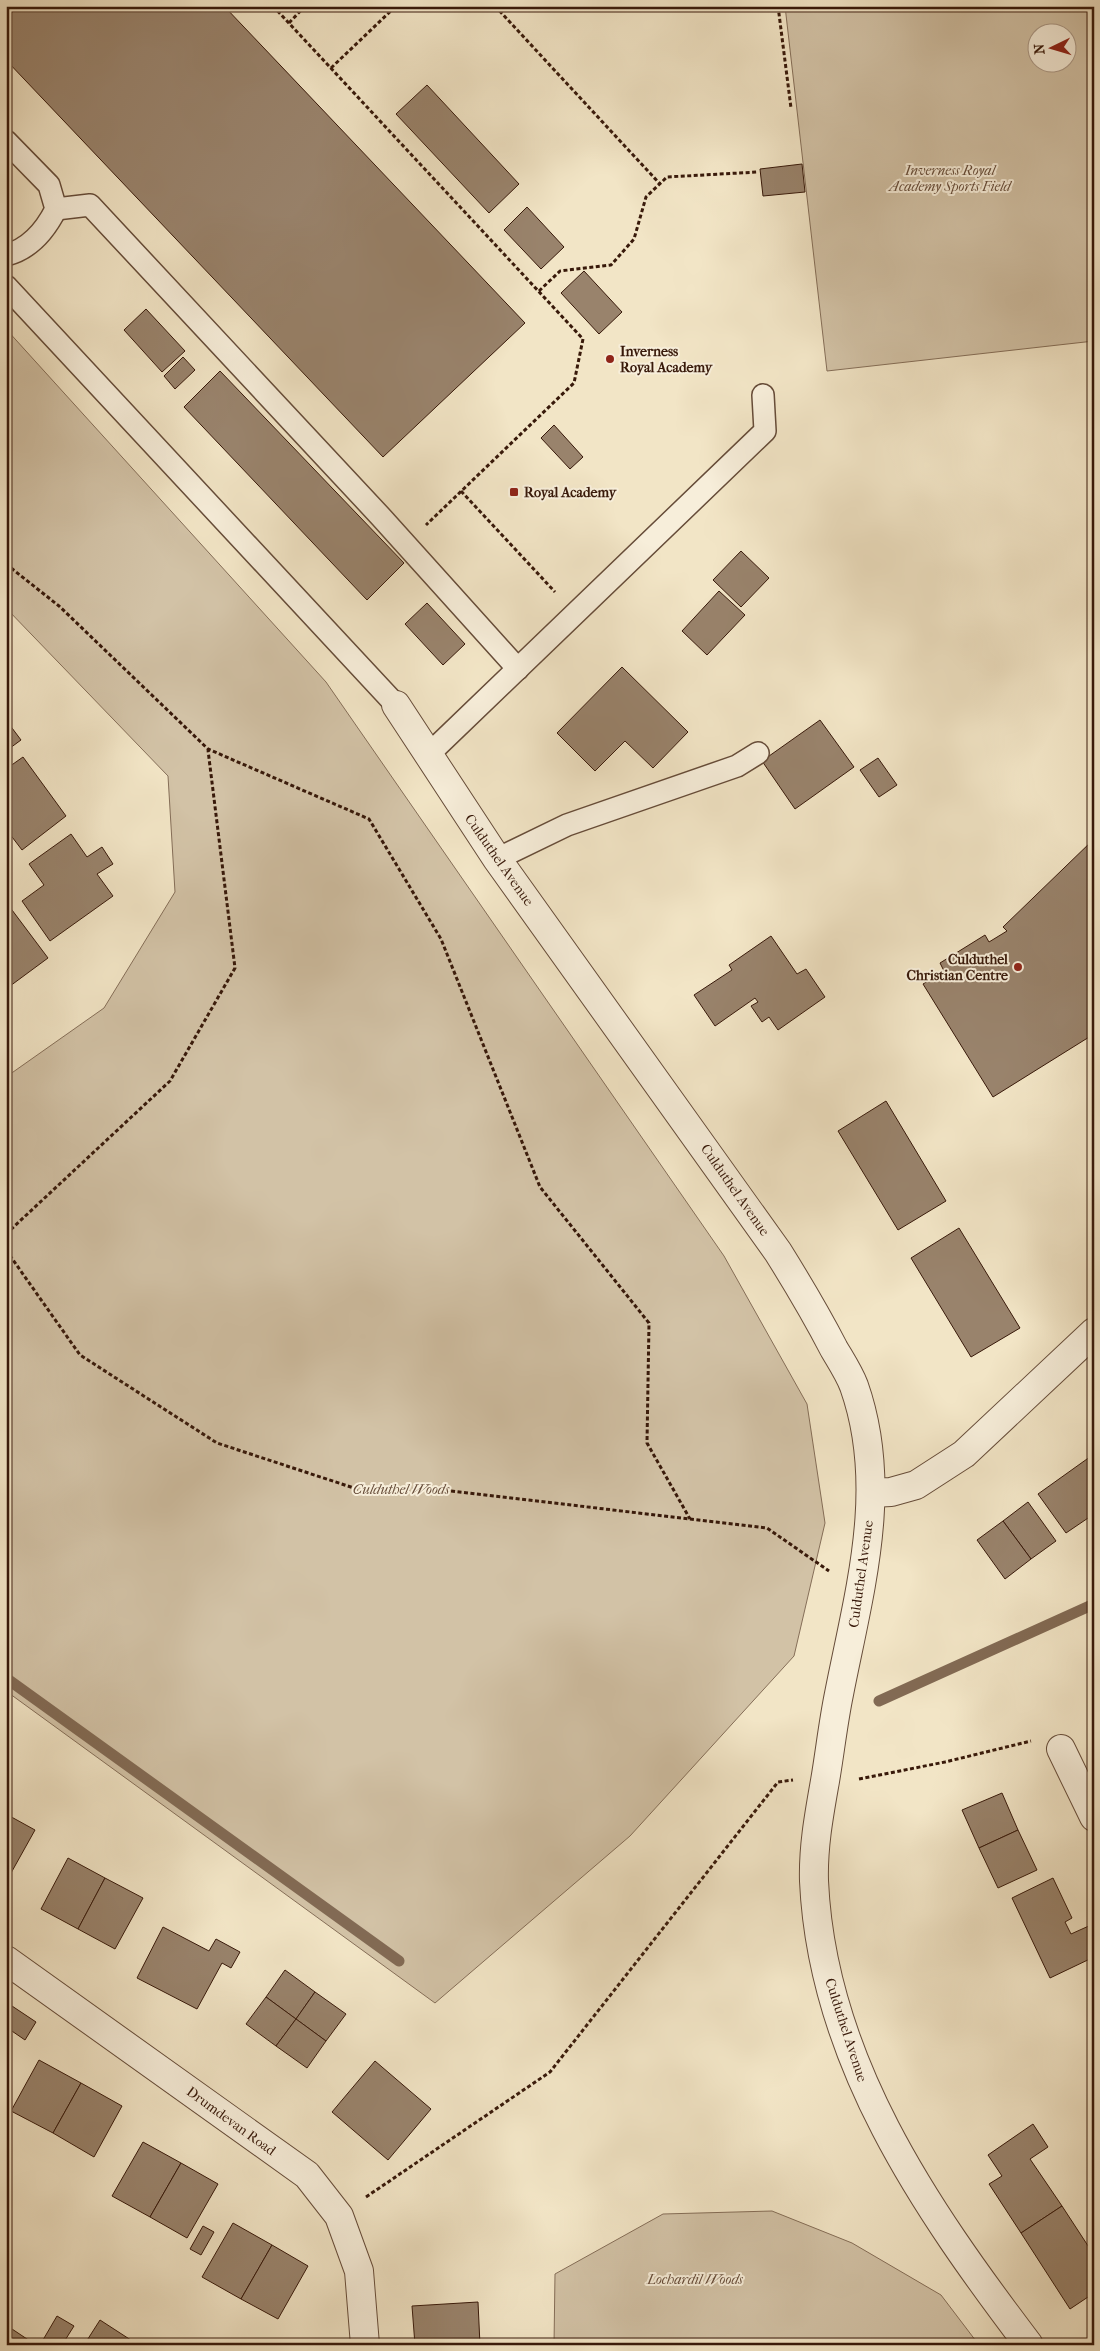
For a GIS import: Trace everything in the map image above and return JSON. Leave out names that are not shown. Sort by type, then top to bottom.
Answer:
[{"type":"street","name":"Culduthel Avenue","points":[[396,705],[497,859],[746,1204],[818,1318],[853,1384],[867,1439],[871,1493],[868,1543],[860,1592],[838,1695],[815,1840],[814,1881],[820,1938],[831,1992],[848,2044],[872,2105],[904,2165],[973,2271],[1029,2345]]},
{"type":"street","points":[[871,1493],[891,1492],[916,1485],[964,1454],[1094,1332]]},
{"type":"street","points":[[1061,1749],[1094,1817]]},
{"type":"street","name":"Drumdevan Road","points":[[6,1960],[307,2175],[338,2216],[359,2271],[365,2345]]},
{"type":"lane","points":[[6,141],[49,185],[56,209],[47,226],[32,241],[6,255]]},
{"type":"lane","points":[[56,209],[90,205],[406,544],[518,669]]},
{"type":"lane","points":[[6,286],[396,705]]},
{"type":"lane","points":[[428,755],[765,431],[763,395]]},
{"type":"lane","points":[[497,859],[567,825],[737,766],[758,753]]},
{"type":"path","points":[[273,6],[583,339],[574,383],[406,544]]},
{"type":"path","points":[[289,23],[305,6]]},
{"type":"path","points":[[331,68],[396,6]]},
{"type":"path","points":[[495,6],[660,184]]},
{"type":"path","points":[[778,6],[791,108]]},
{"type":"path","points":[[539,291],[560,270],[611,265],[634,238],[646,197],[667,177],[757,172]]},
{"type":"path","points":[[461,491],[561,598]]},
{"type":"path","points":[[6,564],[59,606],[208,749],[369,819],[441,939],[540,1187],[649,1323],[647,1443],[690,1519]]},
{"type":"path","points":[[6,1234],[170,1081],[236,968],[208,749]]},
{"type":"path","points":[[6,1250],[80,1355],[217,1443],[360,1490],[434,1489],[767,1528],[860,1592]]},
{"type":"path","points":[[338,2216],[550,2072],[778,1782],[826,1778],[854,1780],[945,1762],[1046,1737],[1061,1749]]},
{"type":"green space","name":"Inverness Royal Academy Sports Field","points":[[785,6],[1094,6],[1094,341],[827,371]]},
{"type":"green space","name":"Culduthel Woods","points":[[6,329],[326,682],[724,1256],[807,1404],[825,1523],[794,1656],[630,1836],[435,2003],[6,1691],[6,1077],[104,1008],[175,892],[168,776],[6,608]]},
{"type":"green space","name":"Lochardil Woods","points":[[772,2211],[852,2243],[941,2295],[979,2345],[554,2345],[555,2274],[663,2214]]},
{"type":"building","points":[[6,6],[224,6],[525,323],[383,457],[6,60]]},
{"type":"building","points":[[427,85],[519,184],[489,213],[396,114]]},
{"type":"building","points":[[802,164],[805,192],[763,196],[760,169]]},
{"type":"building","points":[[527,207],[564,247],[541,269],[504,230]]},
{"type":"building","points":[[584,271],[622,312],[599,334],[561,293]]},
{"type":"building","points":[[146,309],[185,351],[162,372],[124,330]]},
{"type":"building","points":[[183,357],[195,370],[175,389],[164,376]]},
{"type":"building","points":[[220,371],[404,563],[367,600],[184,407]]},
{"type":"building","points":[[554,425],[583,457],[570,469],[541,438]]},
{"type":"building","points":[[741,551],[769,578],[741,607],[713,580]]},
{"type":"building","points":[[719,591],[745,615],[707,655],[682,631]]},
{"type":"building","points":[[427,603],[465,644],[443,665],[405,624]]},
{"type":"building","points":[[622,667],[688,732],[653,768],[625,741],[595,771],[557,733]]},
{"type":"building","points":[[6,720],[21,740],[6,751]]},
{"type":"building","points":[[820,720],[854,767],[795,809],[762,761]]},
{"type":"building","points":[[23,757],[66,816],[22,850],[6,829],[6,769]]},
{"type":"building","points":[[878,758],[897,785],[879,797],[860,770]]},
{"type":"building","points":[[71,834],[87,857],[102,847],[113,864],[97,874],[113,896],[50,941],[22,901],[44,885],[29,864]]},
{"type":"building","name":"Culduthel Christian Centre","points":[[1094,839],[1094,934],[1090,938],[1094,942],[1094,1034],[993,1097],[923,984],[944,971],[940,963],[985,935],[989,942],[1007,931],[1003,927]]},
{"type":"building","points":[[6,902],[48,958],[6,989]]},
{"type":"building","points":[[771,936],[797,974],[806,969],[825,997],[778,1030],[769,1017],[762,1022],[751,1006],[758,1002],[755,998],[715,1026],[694,995],[732,970],[729,965]]},
{"type":"building","points":[[886,1101],[946,1201],[898,1230],[838,1131]]},
{"type":"building","points":[[959,1228],[1020,1328],[971,1357],[911,1258]]},
{"type":"building","points":[[1094,1454],[1094,1514],[1066,1533],[1038,1494]]},
{"type":"building","points":[[1028,1502],[1056,1541],[1031,1559],[1003,1521]]},
{"type":"building","points":[[1003,1521],[1031,1559],[1005,1579],[977,1540]]},
{"type":"building","points":[[1002,1793],[1018,1830],[979,1848],[962,1810]]},
{"type":"building","points":[[6,1814],[35,1830],[6,1882]]},
{"type":"building","points":[[1018,1830],[1037,1870],[998,1888],[979,1848]]},
{"type":"building","points":[[68,1858],[105,1878],[78,1929],[41,1909]]},
{"type":"building","points":[[105,1878],[143,1898],[115,1949],[78,1929]]},
{"type":"building","points":[[1053,1878],[1072,1918],[1065,1922],[1071,1934],[1091,1925],[1094,1931],[1094,1957],[1050,1978],[1012,1898]]},
{"type":"building","points":[[163,1927],[209,1951],[216,1939],[240,1952],[231,1968],[222,1963],[197,2009],[137,1978]]},
{"type":"building","points":[[285,1970],[315,1992],[296,2019],[266,1997]]},
{"type":"building","points":[[315,1992],[346,2014],[326,2041],[296,2019]]},
{"type":"building","points":[[266,1997],[296,2019],[276,2046],[246,2024]]},
{"type":"building","points":[[6,2002],[36,2022],[25,2040],[6,2027]]},
{"type":"building","points":[[296,2019],[326,2041],[307,2068],[276,2046]]},
{"type":"building","points":[[39,2060],[81,2083],[53,2133],[11,2111]]},
{"type":"building","points":[[375,2061],[431,2109],[388,2160],[332,2112]]},
{"type":"building","points":[[81,2083],[122,2106],[94,2157],[53,2133]]},
{"type":"building","points":[[1033,2124],[1048,2147],[1030,2159],[1062,2206],[1021,2233],[989,2184],[1002,2176],[988,2155]]},
{"type":"building","points":[[143,2142],[181,2163],[150,2217],[112,2196]]},
{"type":"building","points":[[181,2163],[218,2184],[187,2238],[150,2217]]},
{"type":"building","points":[[1062,2206],[1094,2255],[1094,2293],[1070,2309],[1021,2233]]},
{"type":"building","points":[[233,2223],[272,2245],[241,2299],[202,2277]]},
{"type":"building","points":[[203,2226],[214,2232],[201,2255],[190,2249]]},
{"type":"building","points":[[272,2245],[308,2266],[278,2319],[241,2299]]},
{"type":"building","points":[[478,2302],[480,2345],[415,2345],[412,2306]]},
{"type":"building","points":[[57,2316],[74,2326],[62,2345],[40,2345]]},
{"type":"building","points":[[100,2320],[137,2344],[84,2345]]},
{"type":"building","points":[[6,2325],[36,2345],[6,2345]]},
{"type":"waterway","points":[[879,1701],[1094,1604]]},
{"type":"waterway","points":[[6,1678],[399,1961]]},
{"type":"place","name":"Inverness Royal Academy","points":[[610,359]]},
{"type":"place","name":"Royal Academy","points":[[514,492]]},
{"type":"place","name":"Culduthel Christian Centre","points":[[1018,967]]}]
